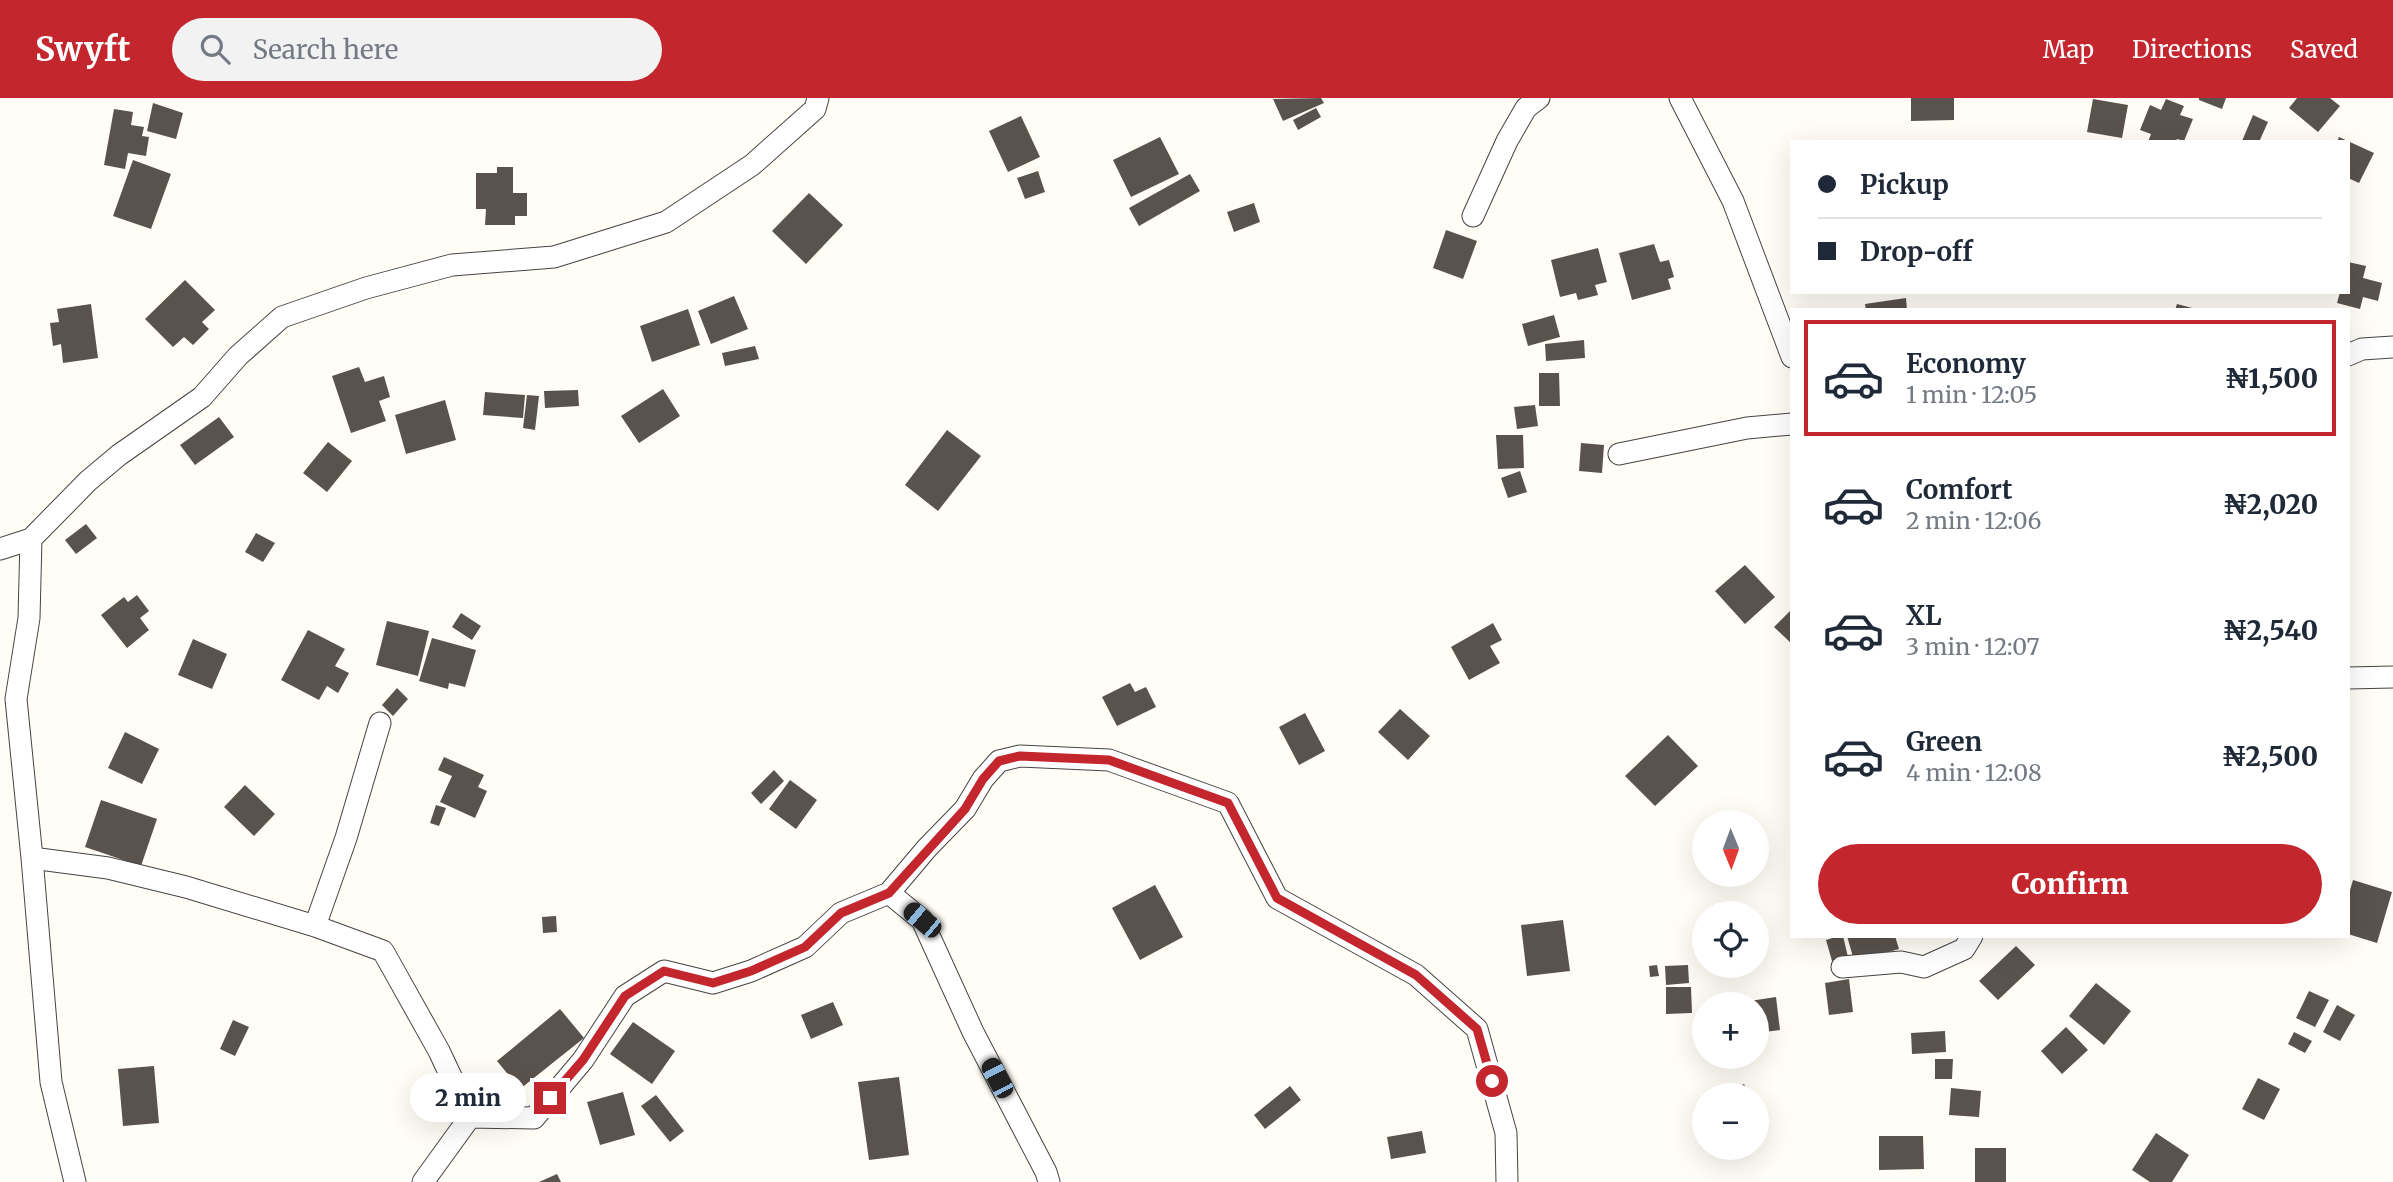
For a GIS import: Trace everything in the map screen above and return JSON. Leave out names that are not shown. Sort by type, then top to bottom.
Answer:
[{"type":"street","points":[[0,549],[31,539],[88,481],[119,455],[202,397],[238,356],[282,317],[366,288],[452,265],[554,257],[666,222],[752,165],[815,109],[818,98]]},
{"type":"street","points":[[1473,216],[1525,108],[1539,98]]},
{"type":"street","points":[[1681,98],[1733,201],[1790,351]]},
{"type":"street","points":[[2350,354],[2362,349],[2393,347]]},
{"type":"street","points":[[1619,454],[1747,428],[1790,424]]},
{"type":"street","points":[[31,539],[29,618],[16,699],[51,1082],[75,1182]]},
{"type":"street","points":[[2350,678],[2393,677]]},
{"type":"street","points":[[315,926],[346,838],[380,723]]},
{"type":"street","points":[[470,1117],[534,1118],[583,1060],[625,996],[664,971],[713,983],[751,971],[805,947],[841,913],[889,893],[965,809],[983,779],[999,761],[1020,756],[1109,760],[1228,803],[1277,898],[1416,975],[1477,1029],[1506,1132],[1507,1182]]},
{"type":"street","points":[[32,858],[108,869],[173,884],[315,926],[383,951],[439,1051],[470,1117]]},
{"type":"street","points":[[889,893],[922,920],[973,1032],[1049,1182]]},
{"type":"street","points":[[1842,967],[1901,962],[1924,967],[1965,948],[1971,938]]},
{"type":"street","points":[[423,1182],[470,1117]]},
{"type":"building","points":[[1321,98],[1324,103],[1283,121],[1273,99]]},
{"type":"building","points":[[1911,98],[1954,98],[1954,120],[1911,121]]},
{"type":"building","points":[[2199,98],[2226,98],[2222,109]]},
{"type":"building","points":[[2297,98],[2330,98],[2340,106],[2318,132],[2289,108]]},
{"type":"building","points":[[2093,99],[2128,105],[2122,138],[2087,132]]},
{"type":"building","points":[[2166,99],[2184,106],[2180,115],[2193,119],[2184,140],[2149,140],[2151,134],[2140,130],[2150,105],[2161,110]]},
{"type":"building","points":[[153,103],[183,113],[176,139],[147,131]]},
{"type":"building","points":[[1316,108],[1321,117],[1298,130],[1293,120]]},
{"type":"building","points":[[114,109],[133,112],[131,125],[144,127],[142,136],[149,137],[146,156],[128,153],[125,169],[104,165]]},
{"type":"building","points":[[2253,115],[2268,122],[2260,140],[2242,140]]},
{"type":"building","points":[[1021,116],[1040,157],[1008,172],[989,131]]},
{"type":"building","points":[[1160,137],[1179,174],[1131,197],[1113,160]]},
{"type":"building","points":[[2350,142],[2374,153],[2359,183],[2350,179]]},
{"type":"building","points":[[133,160],[171,174],[151,229],[113,216]]},
{"type":"building","points":[[497,167],[513,167],[513,193],[527,193],[527,216],[515,216],[515,225],[485,225],[486,209],[476,209],[476,173],[497,173]]},
{"type":"building","points":[[1038,171],[1045,192],[1025,199],[1017,178]]},
{"type":"building","points":[[1190,174],[1200,191],[1139,226],[1129,208]]},
{"type":"building","points":[[809,193],[843,225],[806,264],[772,231]]},
{"type":"building","points":[[1254,203],[1260,222],[1234,232],[1227,212]]},
{"type":"building","points":[[1446,230],[1477,241],[1463,279],[1433,268]]},
{"type":"building","points":[[1654,244],[1660,262],[1669,260],[1674,277],[1668,279],[1671,289],[1632,300],[1619,253]]},
{"type":"building","points":[[1598,248],[1607,282],[1595,285],[1598,295],[1578,300],[1576,293],[1560,297],[1551,260]]},
{"type":"building","points":[[2350,262],[2366,266],[2363,278],[2382,283],[2378,301],[2363,297],[2360,309],[2337,303],[2339,294],[2350,294]]},
{"type":"building","points":[[185,280],[215,310],[202,322],[209,329],[193,345],[184,337],[173,347],[145,319]]},
{"type":"building","points":[[734,296],[748,329],[711,344],[698,311]]},
{"type":"building","points":[[1906,298],[1907,308],[1866,308],[1865,304]]},
{"type":"building","points":[[91,304],[98,358],[63,363],[61,344],[53,346],[50,323],[59,322],[57,309]]},
{"type":"building","points":[[2177,304],[2192,308],[2176,308]]},
{"type":"building","points":[[688,309],[700,345],[652,362],[640,326]]},
{"type":"building","points":[[1554,315],[1560,337],[1528,346],[1522,324]]},
{"type":"building","points":[[1584,340],[1585,358],[1546,361],[1545,344]]},
{"type":"building","points":[[755,346],[759,359],[725,366],[722,353]]},
{"type":"building","points":[[359,367],[365,382],[384,376],[390,397],[379,401],[386,421],[351,433],[332,376]]},
{"type":"building","points":[[1539,373],[1559,373],[1560,406],[1539,406]]},
{"type":"building","points":[[663,389],[680,416],[639,443],[621,416]]},
{"type":"building","points":[[578,390],[579,406],[545,408],[544,391]]},
{"type":"building","points":[[485,392],[525,395],[523,418],[483,415]]},
{"type":"building","points":[[527,395],[539,396],[535,430],[523,428]]},
{"type":"building","points":[[445,400],[456,440],[406,454],[395,415]]},
{"type":"building","points":[[1535,405],[1538,426],[1517,429],[1514,407]]},
{"type":"building","points":[[219,417],[234,437],[195,465],[180,445]]},
{"type":"building","points":[[947,430],[981,456],[938,511],[905,485]]},
{"type":"building","points":[[1496,435],[1523,435],[1524,468],[1498,469]]},
{"type":"building","points":[[328,442],[352,461],[327,492],[303,473]]},
{"type":"building","points":[[1581,443],[1604,445],[1602,473],[1579,471]]},
{"type":"building","points":[[1520,471],[1527,492],[1508,498],[1501,478]]},
{"type":"building","points":[[86,524],[97,538],[76,554],[65,540]]},
{"type":"building","points":[[256,533],[275,543],[263,562],[245,552]]},
{"type":"building","points":[[1745,565],[1775,597],[1745,624],[1715,591]]},
{"type":"building","points":[[137,595],[149,611],[140,618],[149,630],[127,648],[101,615],[124,597],[128,602]]},
{"type":"building","points":[[1790,611],[1790,642],[1774,627]]},
{"type":"building","points":[[461,613],[481,626],[472,640],[452,627]]},
{"type":"building","points":[[387,621],[429,631],[418,676],[376,665]]},
{"type":"building","points":[[1493,623],[1502,640],[1490,646],[1500,663],[1469,680],[1451,647]]},
{"type":"building","points":[[308,630],[345,649],[335,666],[349,673],[338,693],[327,686],[319,700],[281,680]]},
{"type":"building","points":[[432,638],[476,650],[465,687],[449,683],[448,689],[419,681]]},
{"type":"building","points":[[193,639],[227,654],[212,689],[178,675]]},
{"type":"building","points":[[1130,683],[1135,692],[1146,687],[1156,707],[1117,726],[1102,697]]},
{"type":"building","points":[[397,688],[408,699],[393,716],[382,705]]},
{"type":"building","points":[[1400,709],[1430,736],[1408,760],[1378,732]]},
{"type":"building","points":[[1305,713],[1325,751],[1299,765],[1279,727]]},
{"type":"building","points":[[125,732],[159,749],[142,784],[108,768]]},
{"type":"building","points":[[1668,735],[1698,766],[1655,806],[1625,776]]},
{"type":"building","points":[[444,757],[484,775],[478,787],[487,791],[475,818],[440,802],[452,776],[438,770]]},
{"type":"building","points":[[774,770],[784,781],[761,804],[751,793]]},
{"type":"building","points":[[790,780],[817,800],[796,829],[769,809]]},
{"type":"building","points":[[245,785],[275,814],[254,836],[224,807]]},
{"type":"building","points":[[101,800],[157,819],[141,866],[85,847]]},
{"type":"building","points":[[436,805],[446,808],[439,826],[430,823]]},
{"type":"building","points":[[2353,880],[2392,892],[2377,943],[2350,935],[2350,890]]},
{"type":"building","points":[[1155,885],[1183,937],[1140,960],[1112,908]]},
{"type":"building","points":[[556,916],[557,932],[543,933],[542,917]]},
{"type":"building","points":[[1563,920],[1570,971],[1527,976],[1521,925]]},
{"type":"building","points":[[1843,938],[1848,957],[1832,961],[1826,940]]},
{"type":"building","points":[[1848,938],[1896,938],[1899,949],[1864,959],[1863,954],[1853,957]]},
{"type":"building","points":[[2016,946],[2035,965],[1998,1000],[1979,981]]},
{"type":"building","points":[[1657,965],[1659,976],[1650,977],[1649,966]]},
{"type":"building","points":[[1688,965],[1689,983],[1666,985],[1665,966]]},
{"type":"building","points":[[1849,979],[1853,1012],[1829,1015],[1825,983]]},
{"type":"building","points":[[2096,983],[2131,1011],[2104,1045],[2069,1016]]},
{"type":"building","points":[[1666,987],[1691,987],[1692,1013],[1666,1014]]},
{"type":"building","points":[[2309,991],[2329,1000],[2315,1027],[2296,1018]]},
{"type":"building","points":[[1776,997],[1780,1030],[1769,1031],[1769,998]]},
{"type":"building","points":[[833,1002],[843,1025],[811,1039],[801,1015]]},
{"type":"building","points":[[2337,1005],[2355,1015],[2340,1041],[2323,1032]]},
{"type":"building","points":[[560,1009],[584,1038],[520,1089],[497,1061]]},
{"type":"building","points":[[233,1020],[249,1027],[235,1056],[220,1049]]},
{"type":"building","points":[[633,1022],[675,1051],[652,1084],[610,1054]]},
{"type":"building","points":[[2066,1027],[2088,1050],[2062,1074],[2041,1051]]},
{"type":"building","points":[[1945,1031],[1946,1052],[1912,1054],[1911,1033]]},
{"type":"building","points":[[2294,1032],[2312,1041],[2305,1053],[2288,1044]]},
{"type":"building","points":[[1935,1059],[1953,1059],[1952,1079],[1935,1079]]},
{"type":"building","points":[[154,1066],[159,1123],[123,1126],[118,1069]]},
{"type":"building","points":[[899,1077],[909,1155],[869,1160],[858,1082]]},
{"type":"building","points":[[2258,1078],[2280,1089],[2264,1120],[2242,1109]]},
{"type":"building","points":[[1290,1086],[1301,1100],[1265,1129],[1254,1115]]},
{"type":"building","points":[[1951,1088],[1981,1091],[1979,1117],[1949,1115]]},
{"type":"building","points":[[623,1092],[635,1135],[600,1145],[587,1102]]},
{"type":"building","points":[[656,1095],[684,1131],[670,1142],[641,1106]]},
{"type":"building","points":[[1422,1131],[1426,1153],[1391,1159],[1387,1137]]},
{"type":"building","points":[[2156,1133],[2189,1155],[2172,1182],[2150,1182],[2132,1170]]},
{"type":"building","points":[[1879,1136],[1923,1136],[1924,1169],[1879,1170]]},
{"type":"building","points":[[1975,1148],[2006,1148],[2006,1182],[1975,1182]]},
{"type":"building","points":[[557,1174],[561,1182],[539,1182]]},
{"type":"route","points":[[550,1098],[583,1060],[625,996],[664,971],[713,983],[751,971],[805,947],[841,913],[889,893],[965,809],[983,779],[999,761],[1020,756],[1109,760],[1228,803],[1277,898],[1416,975],[1477,1029],[1492,1081]]}]
